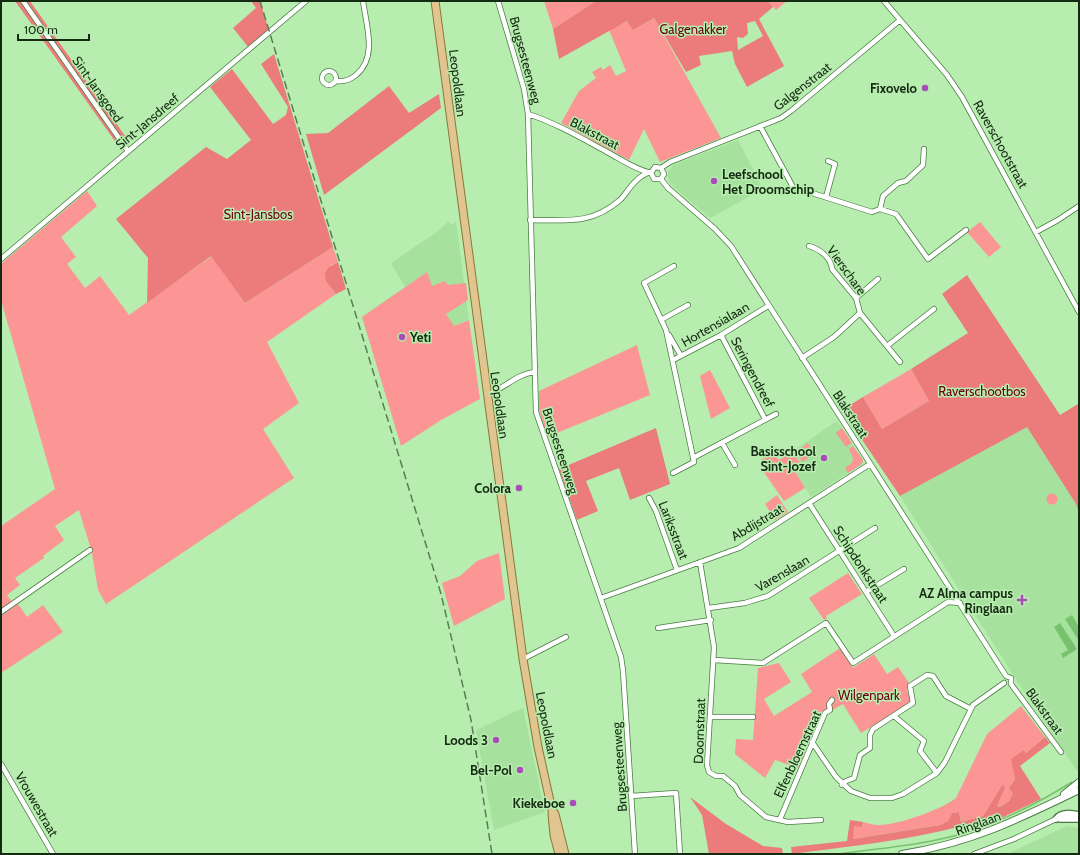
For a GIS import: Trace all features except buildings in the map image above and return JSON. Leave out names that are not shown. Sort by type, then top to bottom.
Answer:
[{"type":"main road","name":"Leopoldlaan","points":[[435,1],[523,659],[538,747],[552,810],[554,835],[559,854]]},
{"type":"main road","name":"Ringlaan","points":[[1057,801],[1079,782]]},
{"type":"main road","name":"Ringlaan","points":[[902,854],[935,848],[976,837],[1022,818],[1079,790]]},
{"type":"main road","name":"Leopoldlaan","points":[[552,810],[555,814],[565,854]]},
{"type":"street","name":"Sint-Jansgoed","points":[[23,1],[128,151]]},
{"type":"street","name":"Sint-Jansdreef","points":[[1,259],[306,1]]},
{"type":"street","points":[[336,80],[341,82],[352,78],[366,63],[370,50],[363,1]]},
{"type":"street","name":"Brugsesteenweg","points":[[498,1],[524,89],[528,114],[536,412],[618,646],[623,671],[635,854]]},
{"type":"street","name":"Raverschootstraat","points":[[884,1],[947,75],[962,97],[1079,312]]},
{"type":"street","name":"Galgenstraat","points":[[661,168],[670,162],[760,126],[791,111],[900,20]]},
{"type":"street","name":"Blakstraat","points":[[528,114],[552,123],[633,166],[650,172]]},
{"type":"street","points":[[760,126],[793,187],[872,212],[880,209],[896,214],[928,259],[966,230]]},
{"type":"street","points":[[880,209],[883,196],[898,182],[906,181],[923,165],[924,150]]},
{"type":"street","points":[[826,197],[835,164],[828,161]]},
{"type":"street","points":[[530,220],[578,220],[594,217],[608,210],[625,195],[634,182],[655,167],[661,168],[664,174],[661,178],[654,179],[650,172]]},
{"type":"street","name":"Blakstraat","points":[[661,178],[668,188],[715,229],[730,246],[1006,676]]},
{"type":"street","points":[[1036,232],[1079,206]]},
{"type":"street","name":"Vierschare","points":[[808,246],[818,248],[832,264],[832,269],[856,298],[860,313]]},
{"type":"street","points":[[674,266],[644,283],[666,330],[681,356]]},
{"type":"street","points":[[856,298],[878,279]]},
{"type":"street","points":[[661,320],[688,305]]},
{"type":"street","name":"Hortensialaan","points":[[673,360],[721,335],[768,306]]},
{"type":"street","points":[[888,346],[934,309]]},
{"type":"street","points":[[802,358],[834,337],[860,313],[900,362]]},
{"type":"street","points":[[666,330],[694,462],[673,473]]},
{"type":"street","name":"Seringendreef","points":[[721,335],[765,419]]},
{"type":"street","points":[[487,395],[497,392],[524,374],[534,372]]},
{"type":"street","points":[[693,458],[776,414]]},
{"type":"street","points":[[722,443],[735,465]]},
{"type":"street","name":"Abdijstraat","points":[[601,598],[739,548],[870,464]]},
{"type":"street","name":"Lariksstraat","points":[[649,498],[656,511],[677,570]]},
{"type":"street","name":"Schipdonkstraat","points":[[808,503],[894,636]]},
{"type":"street","name":"Varenslaan","points":[[709,608],[745,603],[768,596],[875,528]]},
{"type":"street","points":[[1,612],[90,550]]},
{"type":"street","name":"Doornstraat","points":[[700,562],[711,620],[714,648],[707,765],[709,772],[716,776],[723,776],[735,786],[740,795],[766,817],[788,822],[821,820]]},
{"type":"street","points":[[866,592],[904,569]]},
{"type":"street","points":[[714,660],[763,662],[826,623],[853,663],[948,602],[952,592]]},
{"type":"street","points":[[948,602],[960,603]]},
{"type":"street","points":[[658,628],[711,620]]},
{"type":"street","points":[[523,659],[566,637]]},
{"type":"street","points":[[842,785],[846,781],[854,778],[860,755],[870,748],[870,735],[873,729],[913,704],[910,686],[927,675],[933,676],[946,696],[971,708]]},
{"type":"street","points":[[812,742],[842,785],[851,791],[870,798],[892,798],[903,794],[937,773],[945,762],[971,708],[979,699],[1004,683],[1007,685],[1011,684],[1011,678],[1006,676],[1003,680],[1004,683]]},
{"type":"street","name":"Blakstraat","points":[[1011,684],[1061,752]]},
{"type":"street","name":"Elfenbloemstraat","points":[[780,819],[825,713],[830,710],[829,704],[832,700]]},
{"type":"street","points":[[894,716],[924,741],[920,750],[937,773]]},
{"type":"street","points":[[710,717],[753,717]]},
{"type":"street","name":"Vrouwestraat","points":[[1,764],[53,854]]},
{"type":"street","points":[[632,796],[676,793],[680,854]]},
{"type":"street","points":[[974,854],[1014,839],[1056,819],[1058,816],[1068,814],[1079,815]]},
{"type":"street","points":[[1056,819],[1079,819]]},
{"type":"shaded area","name":"Leefschool Het Droomschip","points":[[738,140],[763,189],[710,218],[670,184],[668,172],[673,165]]},
{"type":"shaded area","points":[[449,221],[452,225],[456,221],[469,320],[462,322],[447,331],[362,317],[405,287],[391,263],[438,231]]},
{"type":"shaded area","name":"Basisschool Sint-Jozef","points":[[837,421],[863,460],[862,464],[811,497],[785,456]]},
{"type":"shaded area","name":"AZ Alma campus Ringlaan","points":[[1027,427],[1076,504],[1079,513],[1079,769],[1077,771],[1020,686],[900,496]]},
{"type":"shaded area","points":[[1072,615],[1079,627],[1079,641],[1065,619]]},
{"type":"shaded area","points":[[1060,623],[1077,649],[1063,658],[1061,654],[1068,650],[1054,627]]},
{"type":"shaded area","points":[[523,708],[545,812],[494,830],[476,730]]},
{"type":"shaded area","points":[[1067,826],[1079,828],[1079,854],[1007,854]]},
{"type":"green space","points":[[15,1],[30,1],[130,143],[122,151]]},
{"type":"green space","points":[[251,1],[260,1],[269,31],[249,48],[233,28],[256,8]]},
{"type":"green space","points":[[544,1],[596,1],[553,29]]},
{"type":"green space","name":"Galgenakker","points":[[596,1],[768,1],[773,7],[759,19],[784,66],[747,87],[735,64],[732,51],[699,56],[701,65],[686,72],[654,18],[633,30],[627,21],[559,59],[553,29]],"holes":[[[755,21],[763,36],[738,50],[737,37],[743,38],[748,34],[747,23]]]},
{"type":"green space","points":[[768,1],[787,1],[776,10]]},
{"type":"green space","points":[[654,18],[721,138],[660,162],[644,129],[629,160],[561,123],[579,91],[596,78],[592,72],[601,67],[603,70],[610,65],[616,76],[626,71],[609,30],[628,21],[633,30]]},
{"type":"green space","name":"Sint-Jansbos","points":[[274,54],[333,247],[245,303],[211,256],[147,303],[148,258],[116,219],[206,147],[227,159],[251,140],[210,87],[232,69],[273,124],[286,115],[288,107],[261,64]]},
{"type":"green space","name":"Sint-Jansbos","points":[[389,86],[409,113],[439,94],[441,108],[324,195],[306,134],[328,133]]},
{"type":"green space","points":[[87,191],[97,206],[61,237],[76,257],[67,264],[85,288],[100,276],[129,315],[212,256],[245,303],[333,247],[338,262],[331,265],[331,288],[336,294],[267,342],[299,403],[263,429],[294,478],[106,604],[98,590],[92,553],[79,510],[55,526],[64,540],[43,556],[44,558],[15,578],[20,585],[7,595],[12,602],[1,610],[1,526],[55,489],[1,300],[1,264]]},
{"type":"green space","points":[[980,222],[1001,247],[989,257],[967,232]]},
{"type":"green space","points":[[338,262],[346,289],[336,294],[326,281],[325,273],[329,267]]},
{"type":"green space","points":[[427,272],[432,286],[445,281],[448,285],[466,283],[468,300],[446,314],[454,326],[469,320],[480,399],[441,420],[401,446],[362,317]]},
{"type":"green space","name":"Raverschootbos","points":[[967,275],[1060,415],[1078,404],[1079,406],[1079,513],[1076,504],[1027,427],[900,496],[842,410],[863,397],[882,429],[929,401],[911,369],[968,333],[942,294]]},
{"type":"green space","points":[[637,345],[650,395],[547,437],[539,409],[539,391]]},
{"type":"green space","points":[[911,369],[929,401],[882,429],[863,397]]},
{"type":"green space","points":[[710,370],[730,408],[711,419],[700,376]]},
{"type":"green space","points":[[656,428],[670,484],[630,500],[619,468],[586,481],[598,511],[577,520],[559,469]]},
{"type":"green space","points":[[842,428],[852,443],[846,447],[836,433]]},
{"type":"green space","points":[[808,443],[815,454],[802,462],[798,455],[799,450]]},
{"type":"green space","points":[[853,446],[863,460],[862,464],[848,473],[845,468],[852,463],[853,458],[849,449]]},
{"type":"green space","points":[[792,451],[800,463],[793,468],[805,488],[784,501],[763,471],[767,467],[761,460],[773,453],[779,460]]},
{"type":"green space","points":[[1050,494],[1054,494],[1056,495],[1056,503],[1050,504],[1047,501],[1047,497]]},
{"type":"green space","points":[[777,495],[788,512],[775,520],[765,504]]},
{"type":"green space","points":[[499,553],[505,599],[454,626],[442,583],[460,576],[477,561]]},
{"type":"green space","points":[[848,573],[862,594],[826,616],[827,618],[824,620],[809,598]]},
{"type":"green space","points":[[18,604],[27,617],[43,605],[63,632],[1,673],[1,615]]},
{"type":"green space","name":"Wilgenpark","points":[[840,648],[853,668],[874,654],[887,674],[898,667],[909,683],[907,691],[910,701],[908,705],[861,733],[843,704],[818,719],[798,768],[775,760],[765,778],[735,754],[736,739],[753,740],[758,668],[779,663],[791,682],[764,699],[774,716],[812,692],[801,674]]},
{"type":"green space","points":[[1021,706],[1045,737],[1026,753],[1024,750],[1014,766],[1015,779],[1009,788],[1013,794],[1006,803],[1000,807],[997,806],[1005,788],[1003,785],[983,816],[961,822],[959,812],[952,813],[948,821],[940,825],[852,839],[854,825],[862,827],[863,822],[878,825],[896,823],[930,812],[956,798],[987,734]]},
{"type":"green space","points":[[1045,737],[1050,743],[1020,766],[1041,799],[991,823],[989,818],[916,836],[792,854],[791,847],[847,841],[850,820],[863,822],[862,827],[854,826],[853,839],[940,825],[948,821],[952,813],[959,812],[961,822],[983,816],[1003,784],[1005,788],[997,806],[1000,807],[1009,801],[1013,794],[1009,788],[1015,779],[1011,759],[1024,750],[1026,753]]},
{"type":"green space","points":[[690,797],[726,824],[763,846],[782,848],[783,854],[709,854],[702,815]]},
{"type":"waterway","points":[[838,854],[920,843],[968,832],[1022,810],[1072,782]]},
{"type":"railway","points":[[260,1],[441,594],[471,720],[492,854]]},
{"type":"place","name":"Fixovelo","points":[[925,88]]},
{"type":"place","name":"Leefschool Het Droomschip","points":[[714,181]]},
{"type":"place","name":"Yeti","points":[[402,337]]},
{"type":"place","name":"Basisschool Sint-Jozef","points":[[824,458]]},
{"type":"place","name":"Colora","points":[[519,488]]},
{"type":"place","name":"AZ Alma campus Ringlaan","points":[[1022,600]]},
{"type":"place","name":"Loods 3","points":[[496,740]]},
{"type":"place","name":"Bel-Pol","points":[[520,770]]},
{"type":"place","name":"Kiekeboe","points":[[573,803]]}]
